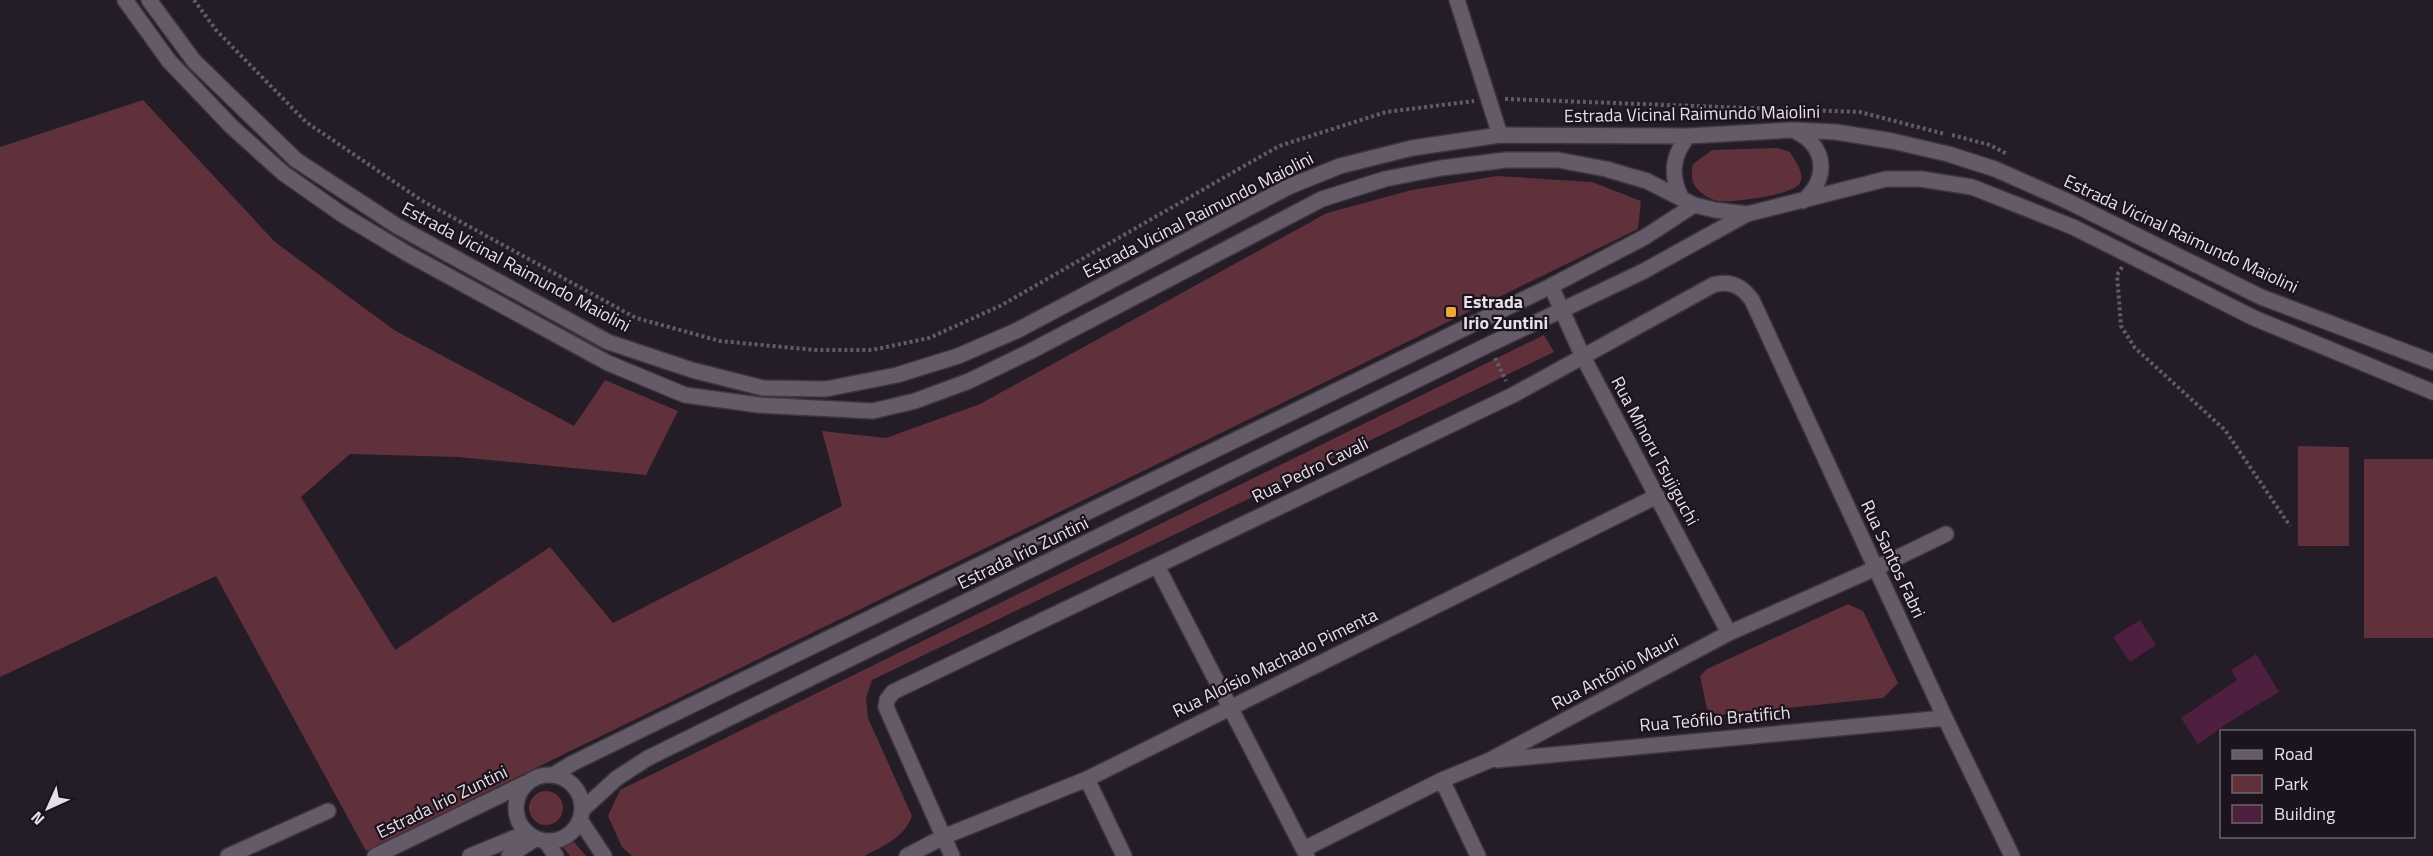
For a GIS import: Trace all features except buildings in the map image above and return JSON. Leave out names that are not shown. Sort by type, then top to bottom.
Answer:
[{"type":"street","points":[[125,0],[169,61],[232,127],[284,173],[343,215],[408,254],[608,363],[685,395],[759,405],[873,411],[915,401],[969,381],[1029,352],[1322,199],[1385,179],[1441,168],[1506,160],[1558,160],[1606,168],[1647,181],[1688,201],[1715,210],[1747,214],[1886,179],[1921,179],[1972,187],[2073,227],[2254,318],[2433,392]]},
{"type":"street","name":"Estrada Vicinal Raimundo Maiolini","points":[[149,0],[194,61],[296,160],[397,226],[608,342],[692,370],[763,388],[826,389],[897,375],[958,356],[1016,331],[1288,187],[1340,166],[1412,148],[1500,135],[1688,136],[1792,130],[1836,132],[1892,141],[1948,154],[1995,169],[2065,200],[2261,297],[2433,362]]},
{"type":"street","points":[[1457,0],[1500,135]]},
{"type":"street","points":[[1792,130],[1804,135],[1819,155],[1821,168],[1816,187],[1803,201]]},
{"type":"street","points":[[1688,136],[1680,146],[1673,172],[1675,185],[1688,201]]},
{"type":"street","name":"Estrada Irio Zuntini","points":[[553,775],[573,763],[1551,286],[1645,237],[1688,201]]},
{"type":"street","name":"Estrada Irio Zuntini","points":[[581,815],[617,778],[648,758],[1488,345],[1562,312],[1642,272],[1747,214]]},
{"type":"street","name":"Rua Pedro Cavali","points":[[943,837],[886,707],[890,695],[899,687],[1513,395],[1713,285],[1733,284]]},
{"type":"street","name":"Rua Santos Fabri","points":[[1733,284],[1742,288],[1752,300],[1945,718],[2012,856]]},
{"type":"street","name":"Rua Minoru Tsujiguchi","points":[[1551,286],[1582,355],[1729,633]]},
{"type":"street","name":"Rua Aloísio Machado Pimenta","points":[[907,856],[943,837],[1087,779],[1657,496]]},
{"type":"street","name":"Rua Antônio Mauri","points":[[1305,853],[1729,633],[1947,534]]},
{"type":"street","points":[[1157,566],[1305,853]]},
{"type":"street","name":"Rua Teófilo Bratifich","points":[[1488,760],[1945,718]]},
{"type":"street","points":[[556,856],[519,824],[516,802],[520,792],[526,783],[543,775],[562,778],[577,791],[581,815],[604,856]]},
{"type":"street","points":[[1087,779],[1124,856]]},
{"type":"street","points":[[1442,780],[1478,856]]},
{"type":"street","name":"Estrada Irio Zuntini","points":[[375,856],[526,783]]},
{"type":"street","points":[[228,856],[328,811]]},
{"type":"street","points":[[470,856],[536,838],[556,841],[566,837],[574,830],[581,815]]},
{"type":"street","points":[[943,837],[952,856]]},
{"type":"street","points":[[509,856],[536,838]]},
{"type":"path","points":[[2129,257],[2117,275],[2121,326],[2135,348],[2225,430],[2290,526]]},
{"type":"green space","points":[[143,100],[275,242],[394,330],[574,426],[605,380],[678,411],[646,475],[457,457],[350,454],[301,497],[395,650],[550,547],[613,623],[842,506],[822,431],[886,438],[980,404],[1327,213],[1412,190],[1497,176],[1592,182],[1641,201],[1638,229],[366,851],[216,576],[0,677],[0,147]]},
{"type":"green space","points":[[1778,148],[1790,152],[1801,175],[1800,183],[1787,191],[1749,199],[1719,201],[1697,189],[1693,182],[1693,164],[1712,150]]},
{"type":"green space","points":[[1544,335],[1554,352],[872,680],[866,698],[868,718],[912,816],[904,830],[885,845],[864,856],[632,856],[622,847],[608,816],[620,790]]},
{"type":"green space","points":[[2298,446],[2349,447],[2349,546],[2298,546]]},
{"type":"green space","points":[[2364,459],[2433,459],[2433,638],[2364,638]]},
{"type":"green space","points":[[1848,604],[1863,611],[1898,683],[1883,698],[1719,715],[1707,709],[1700,676],[1707,669]]},
{"type":"green space","points":[[546,791],[558,796],[563,808],[558,820],[546,825],[534,820],[529,808],[534,796]]},
{"type":"green space","points":[[574,842],[586,856],[570,856],[563,847]]},
{"type":"place","name":"Estrada Irio Zuntini","points":[[1451,312]]}]
